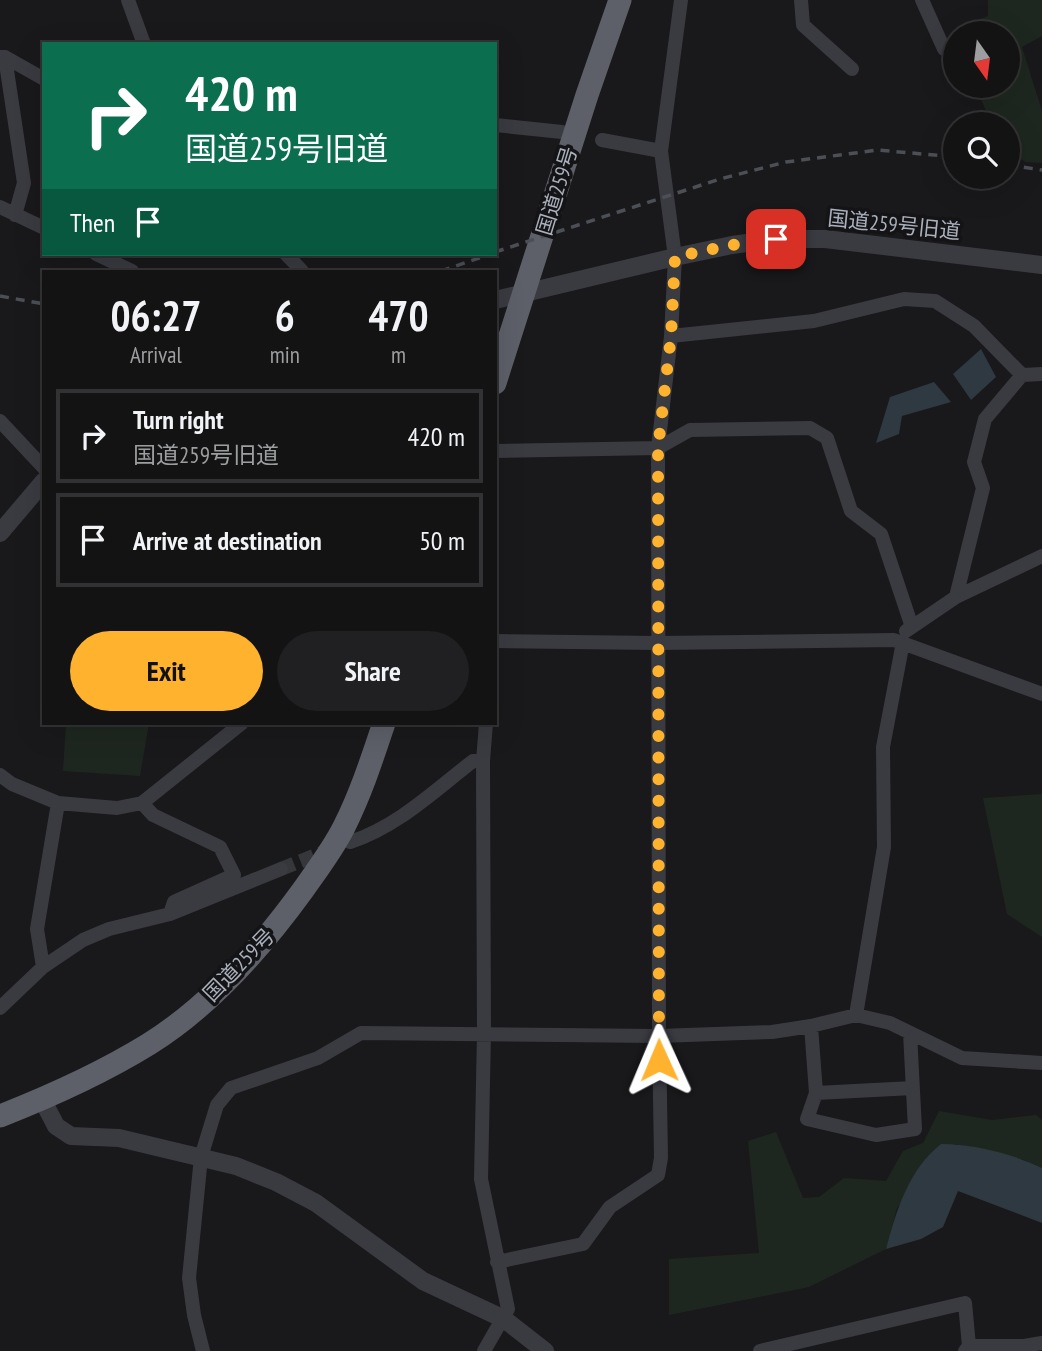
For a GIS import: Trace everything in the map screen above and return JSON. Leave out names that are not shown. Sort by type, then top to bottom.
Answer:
[{"type":"highway","name":"国道259号","points":[[497,377],[620,0]]},
{"type":"highway","name":"国道259号","points":[[0,1116],[42,1100],[151,1042],[216,992],[271,934],[342,830],[365,781],[383,725]]},
{"type":"street","points":[[128,0],[143,42]]},
{"type":"street","points":[[497,1262],[583,1244],[610,1208],[658,1175],[662,1158],[659,1036],[658,448],[671,336],[675,257],[661,152],[681,0]]},
{"type":"street","points":[[801,0],[803,24],[852,69]]},
{"type":"street","points":[[922,0],[943,46]]},
{"type":"street","points":[[3,57],[42,78]]},
{"type":"street","points":[[3,57],[24,183],[15,215]]},
{"type":"street","points":[[497,125],[562,132]]},
{"type":"street","points":[[602,140],[661,152]]},
{"type":"street","points":[[0,207],[42,227]]},
{"type":"street","name":"国道259号旧道","points":[[497,300],[675,257],[776,239],[825,239],[1042,265]]},
{"type":"street","points":[[100,256],[130,270]]},
{"type":"street","points":[[288,256],[301,270]]},
{"type":"street","points":[[671,336],[814,321],[904,299],[935,301],[974,326],[1022,375]]},
{"type":"street","points":[[956,597],[983,488],[974,462],[985,419],[1022,375],[1042,374]]},
{"type":"street","points":[[0,421],[42,466]]},
{"type":"street","points":[[497,451],[658,448],[690,430],[810,429],[827,438],[851,511],[881,534],[912,627]]},
{"type":"street","points":[[0,533],[42,483]]},
{"type":"street","points":[[856,1015],[884,847],[883,747],[898,641],[912,627],[956,597],[1042,556]]},
{"type":"street","points":[[497,641],[898,641],[1042,694]]},
{"type":"street","points":[[0,775],[58,803],[117,808],[142,803],[240,725]]},
{"type":"street","points":[[484,1351],[508,1310],[481,1179],[484,1034],[483,761],[486,725]]},
{"type":"street","points":[[350,842],[373,835],[399,819],[473,761],[483,761]]},
{"type":"street","points":[[43,967],[37,929],[58,803]]},
{"type":"street","points":[[142,803],[153,816],[220,847],[234,875],[174,902],[170,914]]},
{"type":"street","points":[[0,1008],[43,967],[83,940],[109,929],[170,914],[281,869]]},
{"type":"street","points":[[203,1351],[188,1278],[201,1157],[217,1105],[231,1088],[318,1058],[361,1033],[659,1036],[772,1032],[856,1015],[890,1023],[962,1058],[1042,1063]]},
{"type":"street","points":[[811,1026],[816,1093],[807,1119],[876,1135],[915,1129],[910,1033]]},
{"type":"street","points":[[816,1093],[913,1088]]},
{"type":"street","points":[[42,1100],[56,1126],[71,1136],[119,1138],[236,1166],[276,1182],[316,1202],[423,1282],[504,1319],[545,1351]]},
{"type":"street","points":[[760,1351],[965,1303],[967,1348],[1042,1343]]},
{"type":"shaded area","points":[[988,0],[1042,0],[1042,36],[1022,47],[1042,111],[1042,163],[1026,162],[1020,159],[1020,112],[986,112],[981,98],[1020,98],[1020,21],[975,21],[988,16]]},
{"type":"shaded area","points":[[981,349],[996,377],[971,400],[953,374]]},
{"type":"shaded area","points":[[934,382],[951,402],[902,416],[899,434],[876,443],[890,397]]},
{"type":"shaded area","points":[[66,725],[149,725],[140,776],[63,771]]},
{"type":"shaded area","points":[[1042,794],[1042,937],[1007,914],[983,798]]},
{"type":"shaded area","points":[[939,1111],[992,1120],[1036,1115],[1042,1120],[1042,1168],[1024,1160],[955,1144],[897,1208],[886,1249],[809,1287],[669,1315],[669,1259],[759,1253],[748,1141],[776,1132],[803,1198],[819,1197],[844,1178],[886,1181],[903,1151],[923,1143]]},
{"type":"shaded area","points":[[941,1144],[993,1151],[1042,1168],[1042,1223],[958,1191],[943,1227],[921,1239],[886,1249],[899,1206],[912,1178]]},
{"type":"tunnel","points":[[281,869],[329,850]]},
{"type":"railway","points":[[497,251],[720,179],[786,162],[878,150],[943,156]]},
{"type":"railway","points":[[1020,167],[1042,170]]},
{"type":"railway","points":[[444,270],[485,256]]},
{"type":"railway","points":[[0,296],[42,304]]},
{"type":"route","points":[[659,1060],[658,448],[671,336],[675,257],[776,239]]}]
